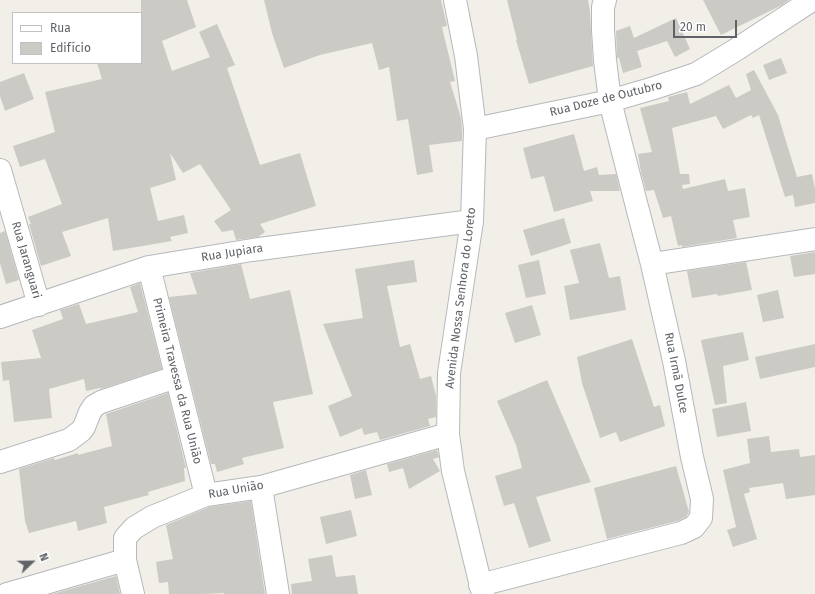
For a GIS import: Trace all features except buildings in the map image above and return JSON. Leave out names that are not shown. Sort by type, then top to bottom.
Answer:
[{"type":"street","name":"Avenida Nossa Senhora do Loreto","points":[[455,0],[466,56],[475,129],[472,222],[449,373],[448,434],[453,471],[482,590]]},
{"type":"street","name":"Rua Irmã Dulce","points":[[482,590],[681,533],[694,527],[701,518],[702,499],[692,457],[674,361],[652,264],[610,100],[603,38],[603,7],[605,0]]},
{"type":"street","name":"Rua Doze de Outubro","points":[[475,129],[610,100],[654,88],[696,74],[812,0]]},
{"type":"street","name":"Rua Jaranguari","points":[[0,170],[39,305]]},
{"type":"street","name":"Rua Jupiara","points":[[0,317],[149,267],[259,249],[472,222]]},
{"type":"street","points":[[652,264],[815,239]]},
{"type":"street","name":"Primeira Travessa da Rua União","points":[[149,267],[206,495]]},
{"type":"street","points":[[0,462],[69,440],[84,427],[94,406],[101,402],[176,377]]},
{"type":"street","name":"Rua União","points":[[133,594],[125,560],[125,538],[134,528],[152,517],[206,495],[261,486],[448,434]]},
{"type":"street","points":[[261,486],[278,594]]},
{"type":"street","points":[[8,594],[125,560]]}]
